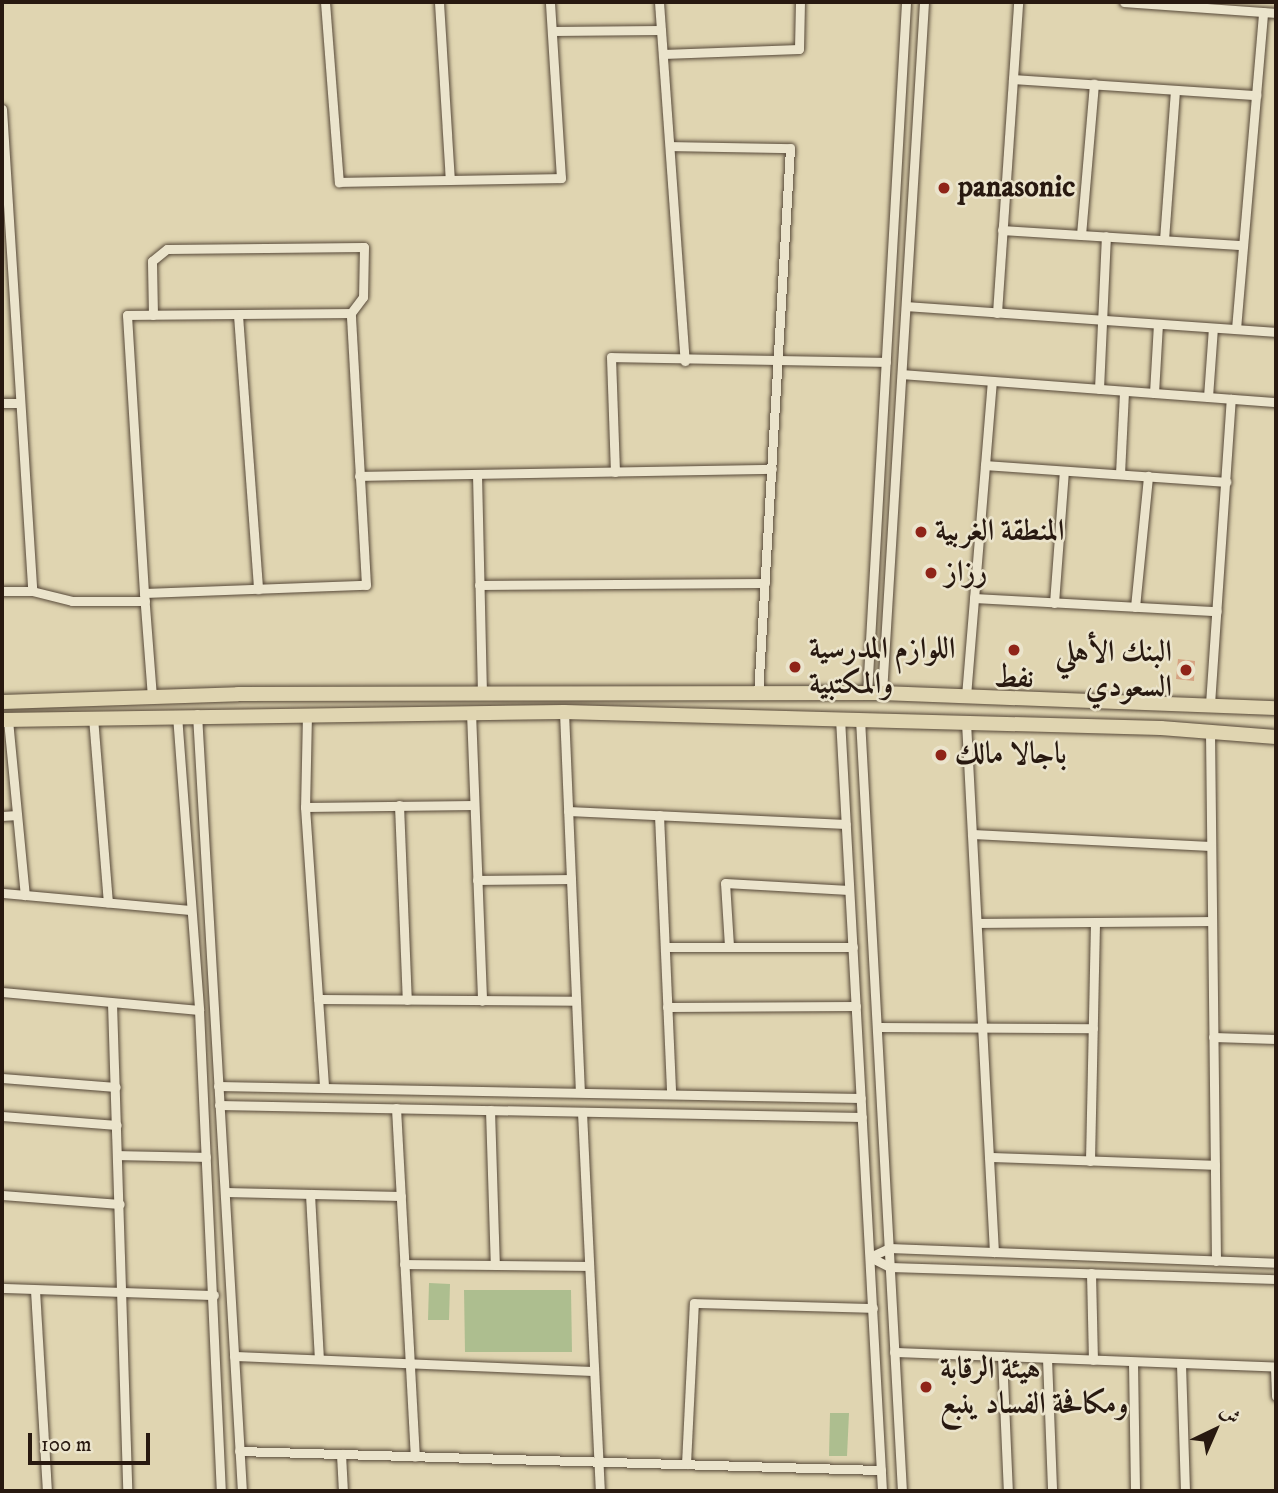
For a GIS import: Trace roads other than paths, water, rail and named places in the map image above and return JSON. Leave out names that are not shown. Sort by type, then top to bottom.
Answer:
[{"type":"main road","points":[[2,702],[152,696],[882,694],[1276,708]]},
{"type":"main road","points":[[5,720],[197,713],[564,712],[967,722],[1276,737]]},
{"type":"street","points":[[326,2],[339,181],[561,178],[550,2]]},
{"type":"street","points":[[439,2],[450,180]]},
{"type":"street","points":[[659,2],[685,361]]},
{"type":"street","points":[[663,54],[799,49],[800,2]]},
{"type":"street","points":[[867,694],[906,2]]},
{"type":"street","points":[[882,694],[924,2]]},
{"type":"street","points":[[997,313],[1018,2]]},
{"type":"street","points":[[1124,2],[1276,13]]},
{"type":"street","points":[[1236,329],[1263,12]]},
{"type":"street","points":[[552,31],[661,30]]},
{"type":"street","points":[[1013,79],[1256,95]]},
{"type":"street","points":[[1081,235],[1094,84]]},
{"type":"street","points":[[1164,240],[1175,90]]},
{"type":"street","points":[[2,109],[32,591]]},
{"type":"street","points":[[670,146],[790,148],[758,695]]},
{"type":"street","points":[[1002,230],[1243,245]]},
{"type":"street","points":[[1099,389],[1106,236]]},
{"type":"street","points":[[2,591],[32,591],[72,601],[366,585],[351,313],[363,296],[364,247],[167,250],[152,261],[153,315]]},
{"type":"street","points":[[2,290],[13,289]]},
{"type":"street","points":[[906,306],[1276,332]]},
{"type":"street","points":[[152,696],[127,315],[351,313]]},
{"type":"street","points":[[238,315],[258,589]]},
{"type":"street","points":[[1154,393],[1158,324]]},
{"type":"street","points":[[1208,397],[1213,328]]},
{"type":"street","points":[[615,472],[611,357],[778,363],[886,362]]},
{"type":"street","points":[[902,374],[1276,402]]},
{"type":"street","points":[[966,696],[992,381]]},
{"type":"street","points":[[1120,474],[1124,391]]},
{"type":"street","points":[[1210,705],[1231,399]]},
{"type":"street","points":[[2,403],[19,403]]},
{"type":"street","points":[[985,465],[1226,482]]},
{"type":"street","points":[[359,476],[772,469]]},
{"type":"street","points":[[1055,603],[1064,471]]},
{"type":"street","points":[[477,474],[482,693]]},
{"type":"street","points":[[1135,607],[1147,476]]},
{"type":"street","points":[[479,585],[765,583]]},
{"type":"street","points":[[974,598],[1217,611]]},
{"type":"street","points":[[471,712],[482,1001]]},
{"type":"street","points":[[564,712],[580,1092]]},
{"type":"street","points":[[197,713],[242,1491]]},
{"type":"street","points":[[177,714],[188,910],[199,1010],[221,1491]]},
{"type":"street","points":[[307,714],[305,807],[324,1087]]},
{"type":"street","points":[[93,717],[108,902]]},
{"type":"street","points":[[840,718],[882,1491]]},
{"type":"street","points":[[860,719],[902,1491]]},
{"type":"street","points":[[5,720],[25,895]]},
{"type":"street","points":[[967,722],[994,1252]]},
{"type":"street","points":[[1210,732],[1216,1261]]},
{"type":"street","points":[[305,807],[474,805]]},
{"type":"street","points":[[399,806],[407,1000]]},
{"type":"street","points":[[568,811],[846,824]]},
{"type":"street","points":[[2,816],[17,815]]},
{"type":"street","points":[[659,815],[671,1094]]},
{"type":"street","points":[[972,834],[1211,846]]},
{"type":"street","points":[[477,880],[571,879]]},
{"type":"street","points":[[729,946],[725,883],[849,890]]},
{"type":"street","points":[[2,893],[188,910]]},
{"type":"street","points":[[977,923],[1212,921]]},
{"type":"street","points":[[1090,1160],[1095,922]]},
{"type":"street","points":[[665,947],[853,947]]},
{"type":"street","points":[[2,992],[199,1010]]},
{"type":"street","points":[[318,999],[576,1001]]},
{"type":"street","points":[[112,1003],[127,1491]]},
{"type":"street","points":[[667,1007],[856,1006]]},
{"type":"street","points":[[877,1027],[1093,1028]]},
{"type":"street","points":[[1213,1037],[1276,1039]]},
{"type":"street","points":[[2,1078],[116,1087]]},
{"type":"street","points":[[218,1086],[861,1098]]},
{"type":"street","points":[[440,1090],[440,1109]]},
{"type":"street","points":[[219,1105],[862,1117]]},
{"type":"street","points":[[396,1108],[415,1456]]},
{"type":"street","points":[[490,1110],[495,1265]]},
{"type":"street","points":[[582,1112],[600,1491]]},
{"type":"street","points":[[2,1116],[117,1125]]},
{"type":"street","points":[[118,1155],[206,1157]]},
{"type":"street","points":[[989,1157],[1215,1165]]},
{"type":"street","points":[[225,1192],[401,1196]]},
{"type":"street","points":[[310,1194],[319,1359]]},
{"type":"street","points":[[2,1195],[120,1204]]},
{"type":"street","points":[[870,1256],[889,1248],[1276,1263]]},
{"type":"street","points":[[870,1256],[890,1267],[1276,1279]]},
{"type":"street","points":[[404,1264],[589,1266]]},
{"type":"street","points":[[1091,1273],[1093,1360]]},
{"type":"street","points":[[2,1288],[214,1295]]},
{"type":"street","points":[[35,1290],[47,1491]]},
{"type":"street","points":[[686,1464],[694,1303],[873,1308]]},
{"type":"street","points":[[894,1352],[1276,1367],[1276,1396]]},
{"type":"street","points":[[234,1356],[594,1371]]},
{"type":"street","points":[[1002,1356],[1008,1491]]},
{"type":"street","points":[[1047,1358],[1052,1491]]},
{"type":"street","points":[[1133,1362],[1135,1491]]},
{"type":"street","points":[[1181,1364],[1185,1491]]},
{"type":"street","points":[[239,1451],[881,1470]]},
{"type":"street","points":[[341,1454],[343,1491]]},
{"type":"place","name":"panasonic","points":[[944,188]]},
{"type":"place","name":"المنطقة الغربية","points":[[921,532]]},
{"type":"place","name":"رزاز","points":[[931,573]]},
{"type":"place","name":"نفط","points":[[1014,650]]},
{"type":"place","name":"اللوازم المدرسية والمكتبية","points":[[795,667]]},
{"type":"place","name":"البنك الأهلي السعودي","points":[[1186,670]]},
{"type":"place","name":"باجالا مالك","points":[[941,755]]},
{"type":"place","name":"هيئة الرقابة ومكافحة الفساد ينبع","points":[[926,1387]]}]
